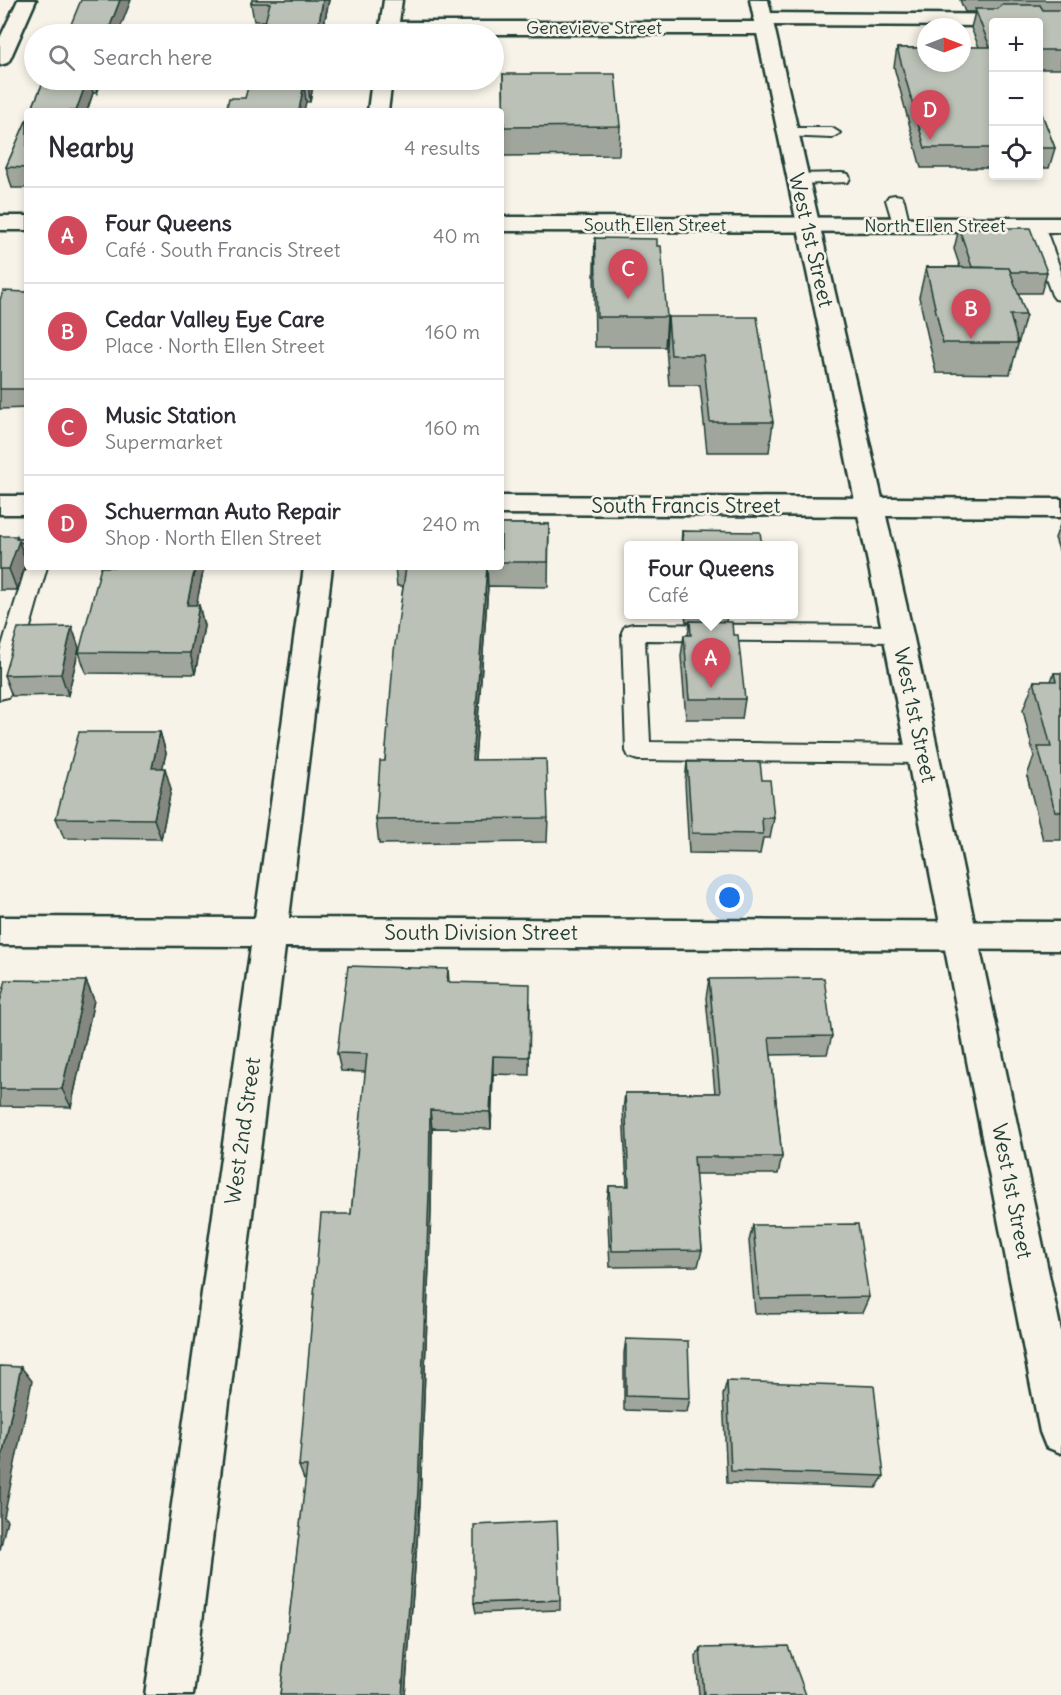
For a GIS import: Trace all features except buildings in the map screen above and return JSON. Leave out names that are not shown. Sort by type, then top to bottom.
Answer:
[{"type":"street","points":[[0,59],[27,0]]},
{"type":"street","points":[[389,24],[393,0]]},
{"type":"street","name":"Genevieve Street","points":[[504,26],[762,16],[1061,21]]},
{"type":"street","name":"West 1st Street","points":[[762,16],[898,634],[1061,1432]]},
{"type":"street","points":[[378,108],[381,90]]},
{"type":"street","points":[[0,223],[24,223]]},
{"type":"street","name":"South Ellen Street","points":[[504,224],[808,226]]},
{"type":"street","name":"North Ellen Street","points":[[808,226],[1061,225]]},
{"type":"street","points":[[0,505],[24,505]]},
{"type":"street","name":"South Francis Street","points":[[504,505],[1061,508]]},
{"type":"street","name":"West 2nd Street","points":[[168,1695],[318,570]]},
{"type":"street","name":"South Division Street","points":[[0,931],[1061,936]]},
{"type":"lane","points":[[788,133],[832,133]]},
{"type":"lane","points":[[798,179],[842,178]]},
{"type":"lane","points":[[895,200],[902,226]]},
{"type":"lane","points":[[1035,225],[1061,295]]},
{"type":"lane","points":[[0,691],[35,570]]},
{"type":"lane","points":[[898,634],[633,632],[638,751],[923,754]]},
{"type":"place","name":"Schuerman Auto Repair","points":[[930,140]]},
{"type":"place","name":"Music Station","points":[[628,299]]},
{"type":"place","name":"Cedar Valley Eye Care","points":[[971,339]]},
{"type":"place","name":"Four Queens","points":[[711,688]]}]
